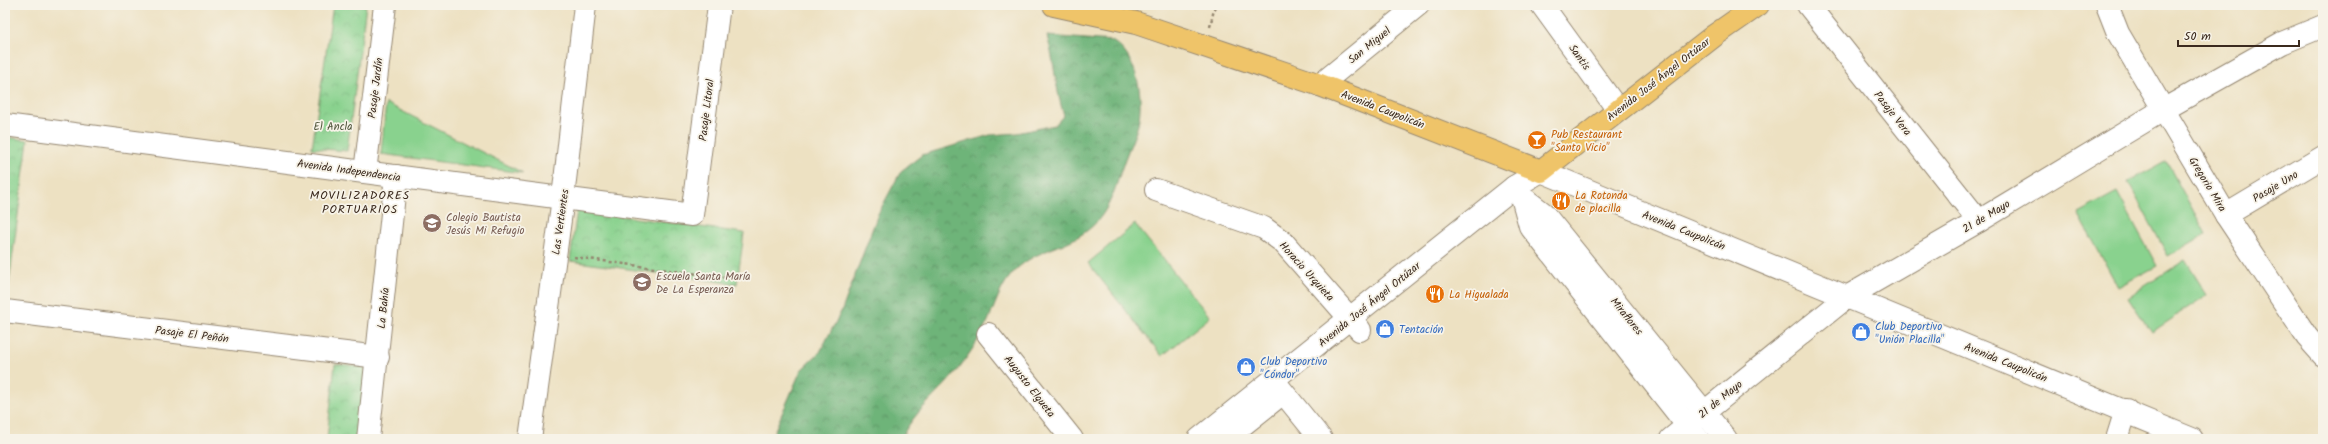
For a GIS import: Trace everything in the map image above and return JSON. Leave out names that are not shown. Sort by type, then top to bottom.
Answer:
[{"type":"main road","name":"Avenida Caupolicán","points":[[1054,5],[1136,23],[1320,84],[1541,171]]},
{"type":"main road","name":"Avenida José Ángel Ortúzar","points":[[1541,171],[1726,26],[1758,5]]},
{"type":"street","name":"Pasaje Jardín","points":[[365,172],[385,5]]},
{"type":"street","name":"Las Vertientes","points":[[530,439],[556,255],[585,5]]},
{"type":"street","name":"Pasaje Litoral","points":[[692,215],[719,5]]},
{"type":"street","name":"San Miguel","points":[[1320,84],[1418,5]]},
{"type":"street","name":"Santis","points":[[1542,5],[1618,110]]},
{"type":"street","name":"Pasaje Vera","points":[[1808,5],[1979,221]]},
{"type":"street","name":"Gregorio Mira","points":[[2107,5],[2118,34],[2226,215],[2307,337],[2323,355]]},
{"type":"street","name":"21 de Mayo","points":[[1685,435],[1705,412],[1847,297],[1979,221],[2163,110],[2282,43],[2323,26]]},
{"type":"street","name":"Avenida Independencia","points":[[5,124],[692,215]]},
{"type":"street","name":"Pasaje Uno","points":[[2226,215],[2323,156]]},
{"type":"street","name":"Avenida José Ángel Ortúzar","points":[[1225,439],[1279,387],[1518,192],[1541,171]]},
{"type":"street","name":"Avenida Caupolicán","points":[[1541,171],[2126,410],[2192,439]]},
{"type":"street","name":"La Bahía","points":[[368,439],[378,357],[396,176]]},
{"type":"street","name":"Horacio Urquieta","points":[[1156,190],[1264,228],[1283,242],[1355,324]]},
{"type":"street","name":"Miraflores","points":[[1518,192],[1543,212],[1726,439]]},
{"type":"street","name":"Miraflores","points":[[1518,192],[1530,226],[1685,435]]},
{"type":"street","name":"Pasaje El Peñón","points":[[5,311],[378,357]]},
{"type":"street","name":"Augusto Elgueta","points":[[988,334],[1072,439]]},
{"type":"street","name":"Avenida José Ángel Ortúzar","points":[[1199,439],[1279,387]]},
{"type":"street","points":[[1279,387],[1321,439]]},
{"type":"street","points":[[2117,439],[2126,410]]},
{"type":"path","points":[[556,255],[734,279]]},
{"type":"green space","name":"El Ancla","points":[[333,5],[366,5],[347,151],[312,148]]},
{"type":"green space","points":[[1047,36],[1112,41],[1121,48],[1128,57],[1137,78],[1140,102],[1138,125],[1112,197],[1102,215],[1096,223],[1078,237],[1029,260],[1011,275],[999,294],[987,322],[971,351],[949,380],[912,420],[901,439],[771,439],[801,370],[820,352],[842,310],[878,214],[901,171],[922,155],[990,135],[1017,133],[1055,125],[1064,115]]},
{"type":"green space","points":[[386,103],[523,173],[381,154]]},
{"type":"green space","points":[[5,137],[28,140],[8,290],[5,289]]},
{"type":"green space","points":[[2166,161],[2206,234],[2168,256],[2128,182]]},
{"type":"green space","points":[[2117,192],[2157,266],[2118,287],[2078,213]]},
{"type":"green space","points":[[577,210],[744,233],[737,284],[570,261]]},
{"type":"green space","points":[[1135,224],[1210,317],[1162,356],[1088,263]]},
{"type":"green space","points":[[2185,260],[2207,295],[2151,332],[2128,297]]},
{"type":"green space","points":[[335,364],[369,367],[361,439],[327,439]]},
{"type":"place","name":"Pub Restaurant \"Santo Vicio\"","points":[[1537,140]]},
{"type":"place","name":"La Rotonda de placilla","points":[[1561,201]]},
{"type":"place","name":"Colegio Bautista Jesús Mi Refugio","points":[[432,223]]},
{"type":"place","name":"Escuela Santa María De La Esperanza","points":[[642,282]]},
{"type":"place","name":"La Higualada","points":[[1435,294]]},
{"type":"place","name":"Tentación","points":[[1385,329]]},
{"type":"place","name":"Club Deportivo \"Unión Placilla\"","points":[[1861,332]]},
{"type":"place","name":"Club Deportivo \"Cóndor\"","points":[[1246,367]]},
{"type":"district","name":"MOVILIZADORES PORTUARIOS","points":[[360,202]]}]
